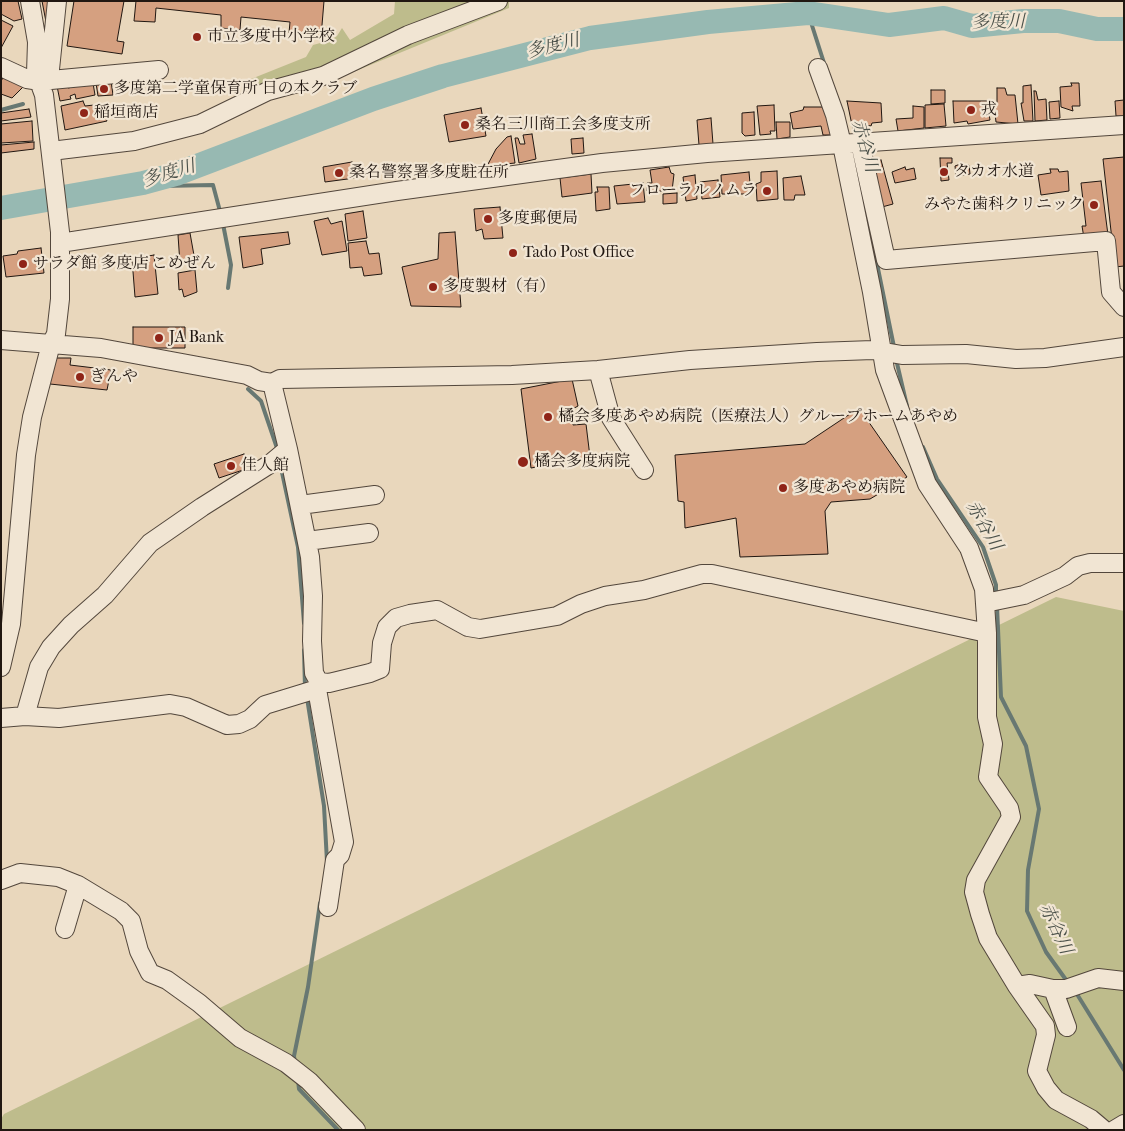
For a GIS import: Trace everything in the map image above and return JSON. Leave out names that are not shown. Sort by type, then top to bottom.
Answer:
[{"type":"street","points":[[30,1],[37,42],[36,73],[44,80]]},
{"type":"street","points":[[1,667],[11,624],[26,455],[32,417],[51,344],[56,334],[60,299],[60,238],[44,80],[57,1]]},
{"type":"street","points":[[52,153],[134,141],[200,124],[268,91],[323,76],[408,35],[498,1]]},
{"type":"street","points":[[1,67],[27,79],[44,80],[159,70]]},
{"type":"street","points":[[818,68],[835,115],[872,292],[890,353],[885,370],[927,484],[968,548],[984,589],[987,632],[987,717],[992,744],[988,777],[1009,808],[1011,817],[976,880],[974,892],[988,938],[1016,986],[1045,1026],[1046,1035],[1037,1071],[1046,1088],[1056,1100],[1090,1119],[1104,1130]]},
{"type":"street","points":[[60,238],[209,220],[562,168],[707,153],[1124,125]]},
{"type":"street","points":[[860,144],[886,260],[1106,241],[1111,292],[1124,307]]},
{"type":"street","points":[[3,341],[102,348],[247,375],[259,381],[272,383],[280,379],[512,375],[598,370],[690,360],[817,352],[873,350],[890,353],[966,354],[1016,359],[1046,358],[1124,347]]},
{"type":"street","points":[[598,370],[611,418],[644,470]]},
{"type":"street","points":[[272,383],[307,542],[314,596],[314,673],[318,685],[344,842],[340,855],[335,860],[328,907]]},
{"type":"street","points":[[25,716],[39,667],[51,647],[71,625],[105,595],[150,543],[270,464],[288,449]]},
{"type":"street","points":[[300,505],[375,495]]},
{"type":"street","points":[[307,542],[369,533]]},
{"type":"street","points":[[985,603],[1024,595],[1065,576],[1078,566],[1090,563],[1124,563]]},
{"type":"street","points":[[1,718],[25,716],[59,718],[170,704],[186,706],[227,725],[239,724],[250,719],[265,705],[318,685],[370,673],[380,668],[382,643],[387,627],[396,618],[437,610],[468,627],[480,629],[557,616],[581,604],[605,596],[652,588],[702,574],[712,574],[987,632]]},
{"type":"street","points":[[1,880],[20,873],[58,877],[78,886],[121,911],[131,921],[139,951],[150,973],[167,980],[240,1038],[286,1063],[305,1078],[356,1130]]},
{"type":"street","points":[[64,930],[78,886]]},
{"type":"street","points":[[1016,986],[1030,984],[1066,987],[1098,978],[1124,981]]},
{"type":"street","points":[[1066,987],[1066,1027]]},
{"type":"street","points":[[1114,1130],[1124,1124]]},
{"type":"shaded area","points":[[395,1],[509,1],[509,8],[324,84],[246,95],[246,81],[306,57],[313,45],[331,40],[337,36],[342,28],[350,40],[394,14]]},
{"type":"shaded area","points":[[1056,597],[1124,611],[1124,1130],[1,1130],[1,1119],[4,1114]]},
{"type":"building","points":[[1,1],[18,1],[22,19],[14,21],[1,14]]},
{"type":"building","points":[[42,1],[49,1],[47,27]]},
{"type":"building","points":[[74,1],[124,1],[117,41],[124,42],[122,54],[67,46]]},
{"type":"building","points":[[136,1],[324,1],[321,37],[289,33],[290,22],[241,17],[240,30],[221,28],[221,15],[156,8],[155,22],[134,21]]},
{"type":"building","points":[[1,20],[13,26],[1,48]]},
{"type":"building","points":[[4,76],[23,87],[12,98],[1,94],[1,81]]},
{"type":"building","name":"多度第二学童保育所 日の本クラブ","points":[[111,81],[113,95],[98,96],[96,83]]},
{"type":"building","points":[[93,83],[95,95],[76,99],[75,94],[70,96],[71,99],[60,101],[57,86],[68,84],[68,88]]},
{"type":"building","points":[[1071,83],[1079,83],[1080,106],[1072,106],[1073,111],[1061,107],[1060,87],[1072,86]]},
{"type":"building","points":[[1031,85],[1033,121],[1024,121],[1021,103],[1023,103],[1023,86]]},
{"type":"building","points":[[997,88],[1005,88],[1007,95],[1015,95],[1018,124],[996,122],[994,105],[997,105]]},
{"type":"building","points":[[931,90],[945,90],[945,103],[931,104]]},
{"type":"building","points":[[1034,91],[1036,91],[1038,100],[1046,99],[1047,120],[1035,121]]},
{"type":"building","points":[[1124,100],[1124,116],[1116,116],[1115,101]]},
{"type":"building","name":"稲垣商店","points":[[83,101],[85,106],[103,104],[107,121],[65,130],[61,106]]},
{"type":"building","points":[[847,101],[881,103],[882,122],[872,123],[871,126],[860,124],[860,130],[853,130]]},
{"type":"building","name":"戎","points":[[953,101],[987,101],[990,120],[968,124],[967,121],[954,123]]},
{"type":"building","points":[[1059,101],[1060,118],[1050,119],[1049,102]]},
{"type":"building","points":[[944,104],[946,126],[925,128],[925,105]]},
{"type":"building","points":[[774,105],[775,131],[770,131],[771,134],[760,135],[757,106]]},
{"type":"building","points":[[913,106],[924,107],[924,128],[898,131],[896,119],[913,118]]},
{"type":"building","points":[[804,107],[828,107],[832,135],[823,135],[821,126],[793,129],[790,113],[803,110]]},
{"type":"building","name":"桑名三川商工会多度支所","points":[[481,108],[486,136],[449,142],[444,115]]},
{"type":"building","points":[[29,109],[31,117],[1,121],[1,113]]},
{"type":"building","points":[[754,112],[755,135],[745,136],[742,133],[742,113]]},
{"type":"building","points":[[711,118],[713,144],[699,145],[697,120]]},
{"type":"building","points":[[32,121],[33,141],[1,143],[1,124]]},
{"type":"building","points":[[776,122],[790,122],[790,137],[777,139]]},
{"type":"building","points":[[532,134],[536,159],[519,163],[515,138],[518,138],[520,144],[525,144],[523,135]]},
{"type":"building","points":[[511,136],[515,163],[487,166],[496,149],[507,137]]},
{"type":"building","points":[[583,138],[584,153],[572,154],[571,139]]},
{"type":"building","points":[[34,142],[34,149],[1,153],[1,145]]},
{"type":"building","points":[[1124,157],[1124,266],[1115,267],[1103,159]]},
{"type":"building","name":"タカオ水道","points":[[940,158],[952,158],[952,163],[947,163],[949,180],[941,181]]},
{"type":"building","points":[[881,160],[893,204],[882,207],[874,161]]},
{"type":"building","name":"桑名警察署多度駐在所","points":[[352,162],[355,178],[325,182],[323,167]]},
{"type":"building","points":[[963,163],[964,165],[969,165],[970,174],[956,176],[955,166]]},
{"type":"building","points":[[669,167],[671,173],[674,174],[672,191],[647,191],[647,183],[652,183],[650,170]]},
{"type":"building","points":[[905,167],[906,170],[914,168],[916,179],[895,183],[892,172]]},
{"type":"building","points":[[1050,169],[1058,169],[1059,172],[1068,171],[1069,191],[1041,195],[1038,175],[1051,173]]},
{"type":"building","name":"フローラルノムラ","points":[[777,171],[778,199],[757,201],[756,184],[761,182],[761,172]]},
{"type":"building","points":[[749,172],[751,194],[722,194],[721,175]]},
{"type":"building","points":[[591,174],[592,193],[562,197],[560,178]]},
{"type":"building","points":[[695,175],[697,199],[686,201],[683,177]]},
{"type":"building","points":[[801,176],[805,195],[795,195],[794,200],[784,200],[783,178]]},
{"type":"building","points":[[718,180],[720,197],[702,199],[700,182]]},
{"type":"building","name":"みやた歯科クリニック","points":[[1101,181],[1108,235],[1084,238],[1082,226],[1086,226],[1081,183]]},
{"type":"building","points":[[643,183],[645,202],[617,204],[614,186]]},
{"type":"building","points":[[597,187],[609,187],[610,209],[596,211],[595,192],[598,192]]},
{"type":"building","points":[[677,193],[677,203],[663,204],[663,194]]},
{"type":"building","name":"多度郵便局","points":[[500,207],[503,238],[484,239],[482,229],[476,231],[474,209]]},
{"type":"building","points":[[363,211],[367,238],[348,241],[345,214]]},
{"type":"building","points":[[328,218],[331,224],[342,221],[347,251],[322,255],[314,221]]},
{"type":"building","points":[[288,232],[290,244],[261,249],[263,264],[243,268],[239,237]]},
{"type":"building","name":"多度製材（有）","points":[[455,232],[461,307],[411,306],[402,267],[438,259],[439,233]]},
{"type":"building","points":[[190,233],[195,261],[180,264],[178,235]]},
{"type":"building","points":[[366,241],[369,254],[379,253],[382,274],[364,276],[362,267],[350,268],[348,243]]},
{"type":"building","name":"サラダ館 多度店 こめぜん","points":[[41,248],[44,273],[6,277],[3,256],[17,254],[18,251]]},
{"type":"building","points":[[154,255],[158,294],[135,297],[132,259]]},
{"type":"building","points":[[195,270],[197,292],[184,297],[182,289],[179,290],[178,273]]},
{"type":"building","name":"JA Bank","points":[[133,327],[185,327],[185,348],[133,348]]},
{"type":"building","name":"ぎんや","points":[[55,358],[71,358],[70,365],[111,370],[107,390],[50,384]]},
{"type":"building","name":"橘会多度あやめ病院（医療法人）グループホームあやめ","points":[[572,379],[578,406],[569,411],[573,425],[586,424],[590,457],[531,468],[521,389]]},
{"type":"building","name":"多度あやめ病院","points":[[859,408],[907,477],[870,499],[831,502],[825,511],[828,554],[740,557],[736,518],[685,528],[684,502],[678,501],[675,455],[805,444]]},
{"type":"building","name":"佳人館","points":[[244,454],[249,468],[219,478],[214,464]]},
{"type":"waterway","name":"赤谷川","points":[[808,13],[825,66]]},
{"type":"waterway","name":"多度川","points":[[1,208],[143,183],[176,174],[373,99],[443,76],[590,38],[708,22],[808,13],[889,25],[944,18],[972,26],[1023,21],[1059,21],[1097,29],[1124,29]]},
{"type":"waterway","points":[[1,110],[23,104]]},
{"type":"waterway","points":[[149,182],[161,186],[213,185],[221,215]]},
{"type":"waterway","name":"赤谷川","points":[[866,210],[894,347]]},
{"type":"waterway","points":[[223,224],[231,265],[228,288]]},
{"type":"waterway","name":"赤谷川","points":[[896,359],[907,406]]},
{"type":"waterway","points":[[248,389],[261,401],[278,451]]},
{"type":"waterway","name":"赤谷川","points":[[923,447],[937,479],[983,547],[996,585],[996,596]]},
{"type":"waterway","points":[[280,463],[298,547],[304,623]]},
{"type":"waterway","name":"赤谷川","points":[[997,606],[1001,697],[1026,746],[1039,809],[1028,870],[1027,911],[1046,952],[1069,984]]},
{"type":"waterway","points":[[304,650],[305,688]]},
{"type":"waterway","points":[[307,698],[324,806],[327,862]]},
{"type":"waterway","points":[[295,1064],[294,1056],[308,987],[320,903]]},
{"type":"waterway","name":"赤谷川","points":[[1075,991],[1124,1070]]},
{"type":"waterway","points":[[298,1080],[299,1089],[338,1130]]},
{"type":"place","name":"市立多度中小学校","points":[[197,37]]},
{"type":"place","name":"多度第二学童保育所 日の本クラブ","points":[[104,89]]},
{"type":"place","name":"戎","points":[[971,110]]},
{"type":"place","name":"稲垣商店","points":[[84,113]]},
{"type":"place","name":"桑名三川商工会多度支所","points":[[465,125]]},
{"type":"place","name":"タカオ水道","points":[[944,172]]},
{"type":"place","name":"桑名警察署多度駐在所","points":[[339,173]]},
{"type":"place","name":"フローラルノムラ","points":[[767,191]]},
{"type":"place","name":"みやた歯科クリニック","points":[[1094,205]]},
{"type":"place","name":"多度郵便局","points":[[488,219]]},
{"type":"place","name":"Tado Post Office","points":[[513,253]]},
{"type":"place","name":"サラダ館 多度店 こめぜん","points":[[23,264]]},
{"type":"place","name":"多度製材（有）","points":[[433,287]]},
{"type":"place","name":"JA Bank","points":[[159,338]]},
{"type":"place","name":"ぎんや","points":[[80,377]]},
{"type":"place","name":"橘会多度あやめ病院（医療法人）グループホームあやめ","points":[[548,417]]},
{"type":"place","name":"橘会多度病院","points":[[523,462]]},
{"type":"place","name":"佳人館","points":[[231,466]]},
{"type":"place","name":"多度あやめ病院","points":[[783,488]]}]
